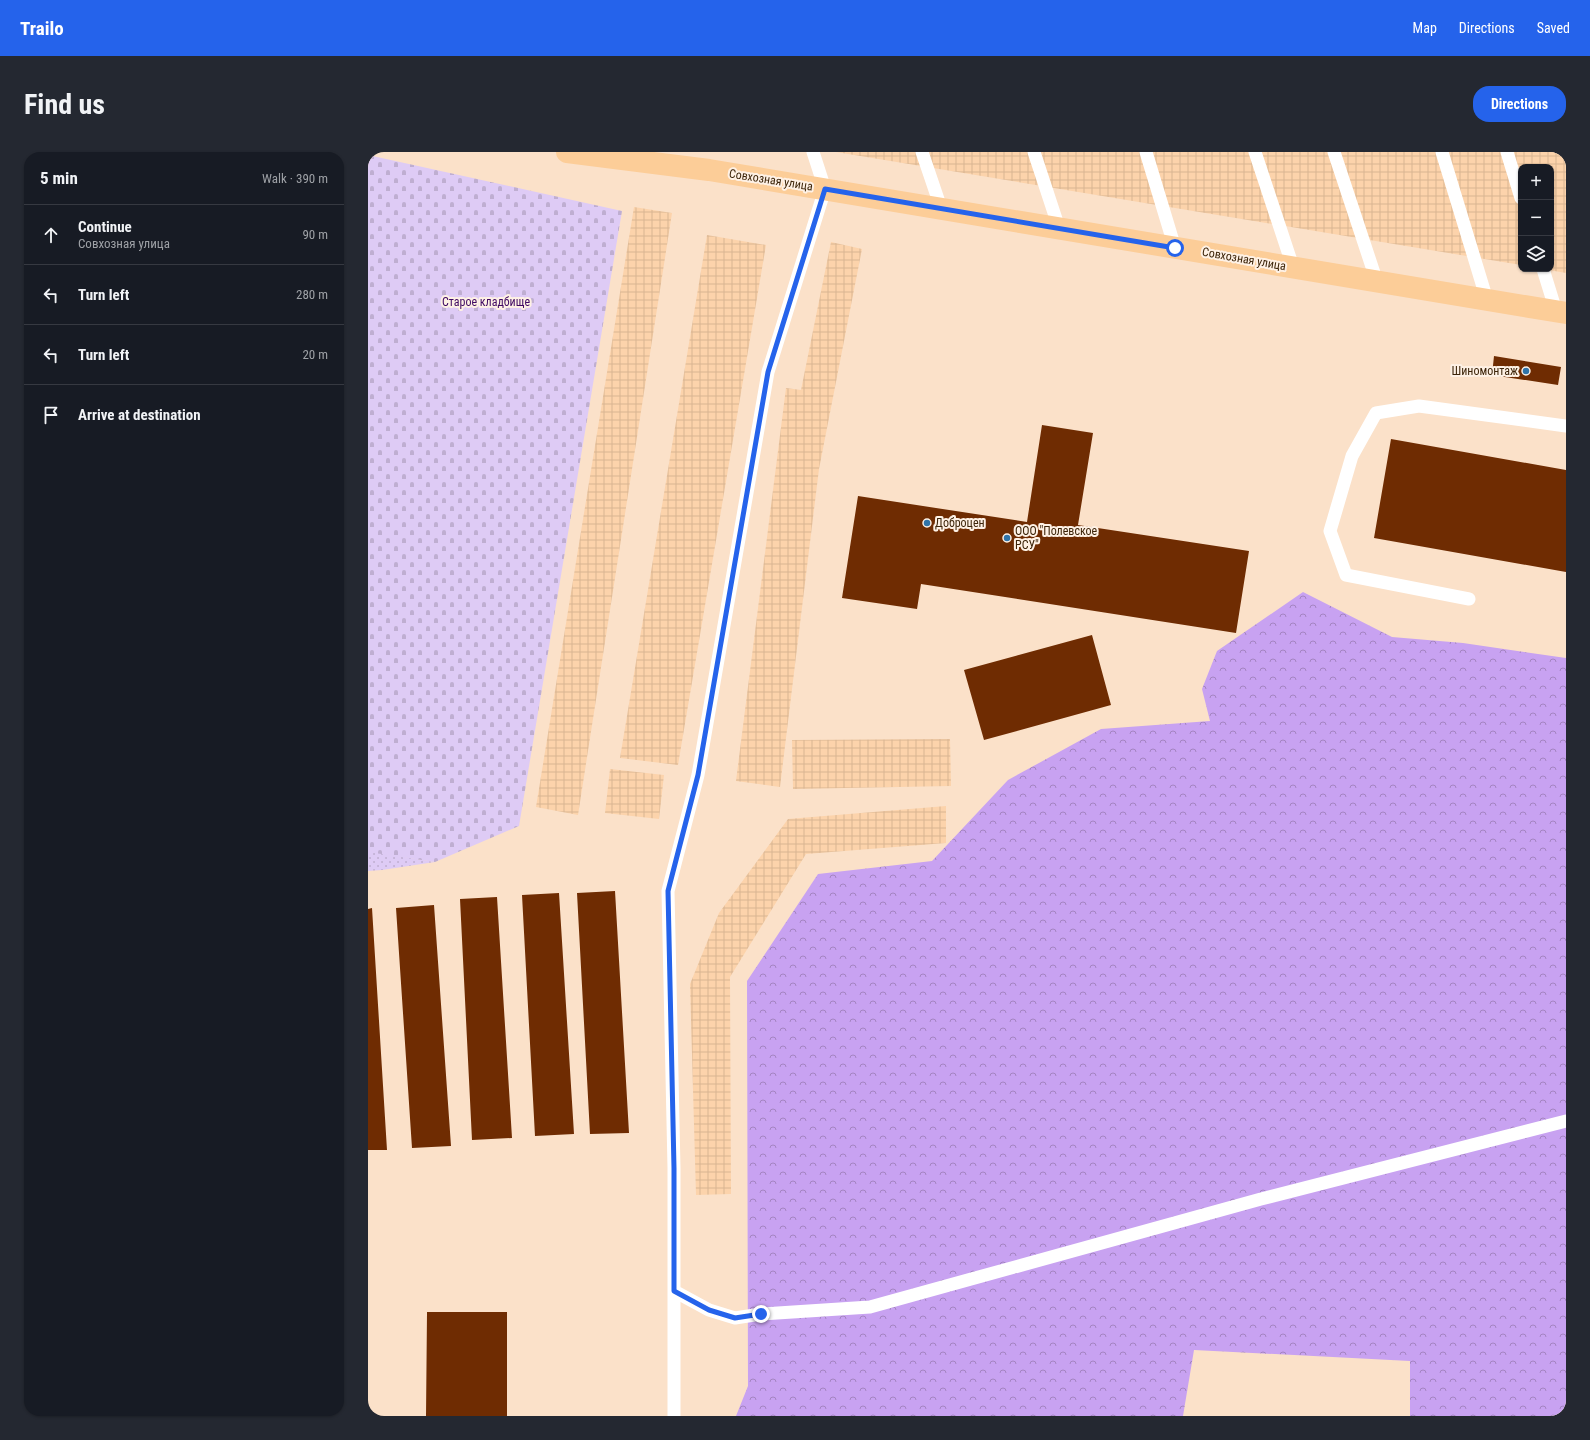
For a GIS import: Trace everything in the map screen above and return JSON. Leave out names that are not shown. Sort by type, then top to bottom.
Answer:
[{"type":"main road","name":"Совхозная улица","points":[[567,152],[709,170],[1561,312]]},
{"type":"lane","points":[[674,1416],[674,1168],[668,891],[698,775],[768,372],[825,189],[813,152]]},
{"type":"lane","points":[[922,152],[941,208]]},
{"type":"lane","points":[[1034,152],[1059,228]]},
{"type":"lane","points":[[1146,152],[1175,248]]},
{"type":"lane","points":[[1255,152],[1293,268]]},
{"type":"lane","points":[[1334,152],[1377,282]]},
{"type":"lane","points":[[1442,152],[1487,300]]},
{"type":"lane","points":[[1507,152],[1518,188]]},
{"type":"lane","points":[[1544,272],[1561,312]]},
{"type":"lane","points":[[1469,599],[1346,575],[1330,531],[1352,456],[1376,413],[1419,406],[1566,426]]},
{"type":"lane","points":[[674,1291],[709,1310],[735,1318],[761,1314],[870,1307],[1261,1199],[1566,1121]]},
{"type":"shaded area","points":[[836,152],[1566,152],[1566,273],[1554,271],[1554,164],[1518,164],[1518,265]]},
{"type":"shaded area","points":[[634,207],[672,213],[578,815],[536,807]]},
{"type":"shaded area","points":[[707,235],[766,245],[678,765],[620,758]]},
{"type":"shaded area","points":[[831,242],[862,249],[819,469],[780,787],[736,781],[786,388],[801,390]]},
{"type":"shaded area","points":[[950,739],[951,786],[793,789],[792,740]]},
{"type":"shaded area","points":[[610,769],[664,775],[659,819],[605,813]]},
{"type":"shaded area","points":[[946,806],[946,843],[806,854],[730,977],[731,1194],[696,1195],[690,984],[719,913],[788,819]]},
{"type":"green space","name":"Старое кладбище","points":[[368,155],[622,211],[519,826],[435,862],[368,852]]},
{"type":"green space","points":[[1303,592],[1392,637],[1463,643],[1566,658],[1566,1416],[1410,1416],[1410,1361],[1194,1350],[1183,1416],[736,1416],[748,1386],[747,981],[818,874],[932,861],[1008,780],[1101,729],[1210,721],[1202,689],[1217,651]]},
{"type":"green space","points":[[368,851],[435,862],[368,871]]},
{"type":"building","name":"Шиномонтаж","points":[[1494,356],[1561,367],[1558,385],[1492,375]]},
{"type":"building","name":"ООО \"Полевское РСУ\"","points":[[1042,425],[1093,433],[1078,525],[1249,551],[1236,633],[921,584],[917,609],[842,598],[858,496],[1027,522]]},
{"type":"building","points":[[1391,439],[1566,470],[1566,572],[1374,538]]},
{"type":"building","points":[[1092,635],[1111,705],[984,740],[964,670]]},
{"type":"building","points":[[615,891],[629,1133],[590,1134],[577,893]]},
{"type":"building","points":[[559,893],[574,1134],[535,1136],[522,895]]},
{"type":"building","points":[[497,897],[512,1138],[472,1140],[460,899]]},
{"type":"building","points":[[434,905],[451,1146],[412,1148],[396,908]]},
{"type":"building","points":[[372,908],[387,1150],[368,1150],[368,909]]},
{"type":"building","points":[[427,1312],[507,1312],[507,1416],[426,1416]]},
{"type":"place","name":"Шиномонтаж","points":[[1526,371]]},
{"type":"place","name":"Доброцен","points":[[927,523]]},
{"type":"place","name":"ООО \"Полевское РСУ\"","points":[[1007,538]]},
{"type":"route","points":[[761,1314],[735,1318],[709,1310],[674,1291],[674,1168],[668,891],[698,775],[768,372],[825,189],[1175,248]]}]
